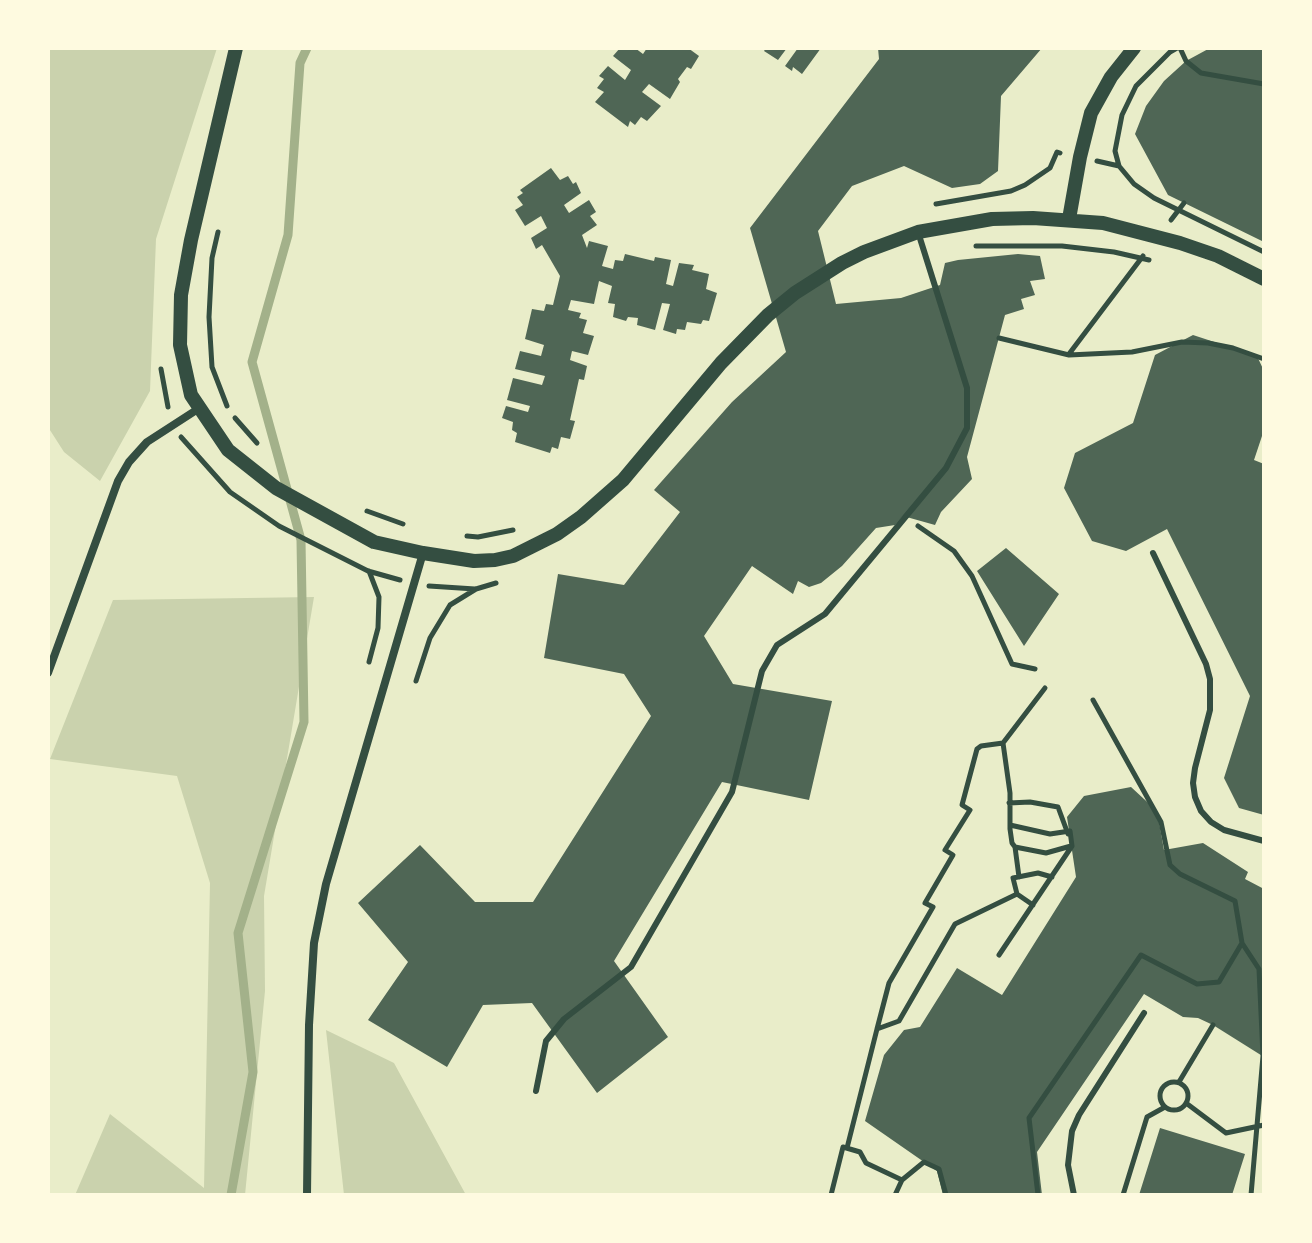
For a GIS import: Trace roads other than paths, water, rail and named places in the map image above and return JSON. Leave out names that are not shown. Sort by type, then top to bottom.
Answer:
[{"type":"street","points":[[236,48],[181,295],[179,320],[187,383],[198,409],[228,450],[249,470],[296,501],[374,542],[474,561],[495,560],[523,551],[557,534],[623,480],[721,363],[768,315],[795,293],[842,263],[918,232],[992,219],[1069,219],[1135,229],[1218,256],[1264,279]]},
{"type":"street","points":[[1069,219],[1091,113],[1111,77],[1134,48]]},
{"type":"street","points":[[48,673],[118,481],[129,462],[147,442],[198,409]]},
{"type":"street","points":[[307,1195],[309,1025],[314,943],[326,884],[423,553]]},
{"type":"lane","points":[[536,1091],[546,1041],[564,1019],[631,967],[732,792],[762,671],[777,645],[825,614],[946,468],[967,428],[967,388],[918,232]]},
{"type":"lane","points":[[1153,553],[1206,664],[1210,679],[1210,710],[1195,768],[1195,797],[1201,811],[1211,822],[1224,830],[1264,841]]},
{"type":"lane","points":[[1074,1195],[1068,1165],[1072,1131],[1144,1013]]},
{"type":"waterway","points":[[231,1195],[253,1072],[238,933],[304,722],[301,540],[252,362],[288,235],[300,63],[307,48]]}]
